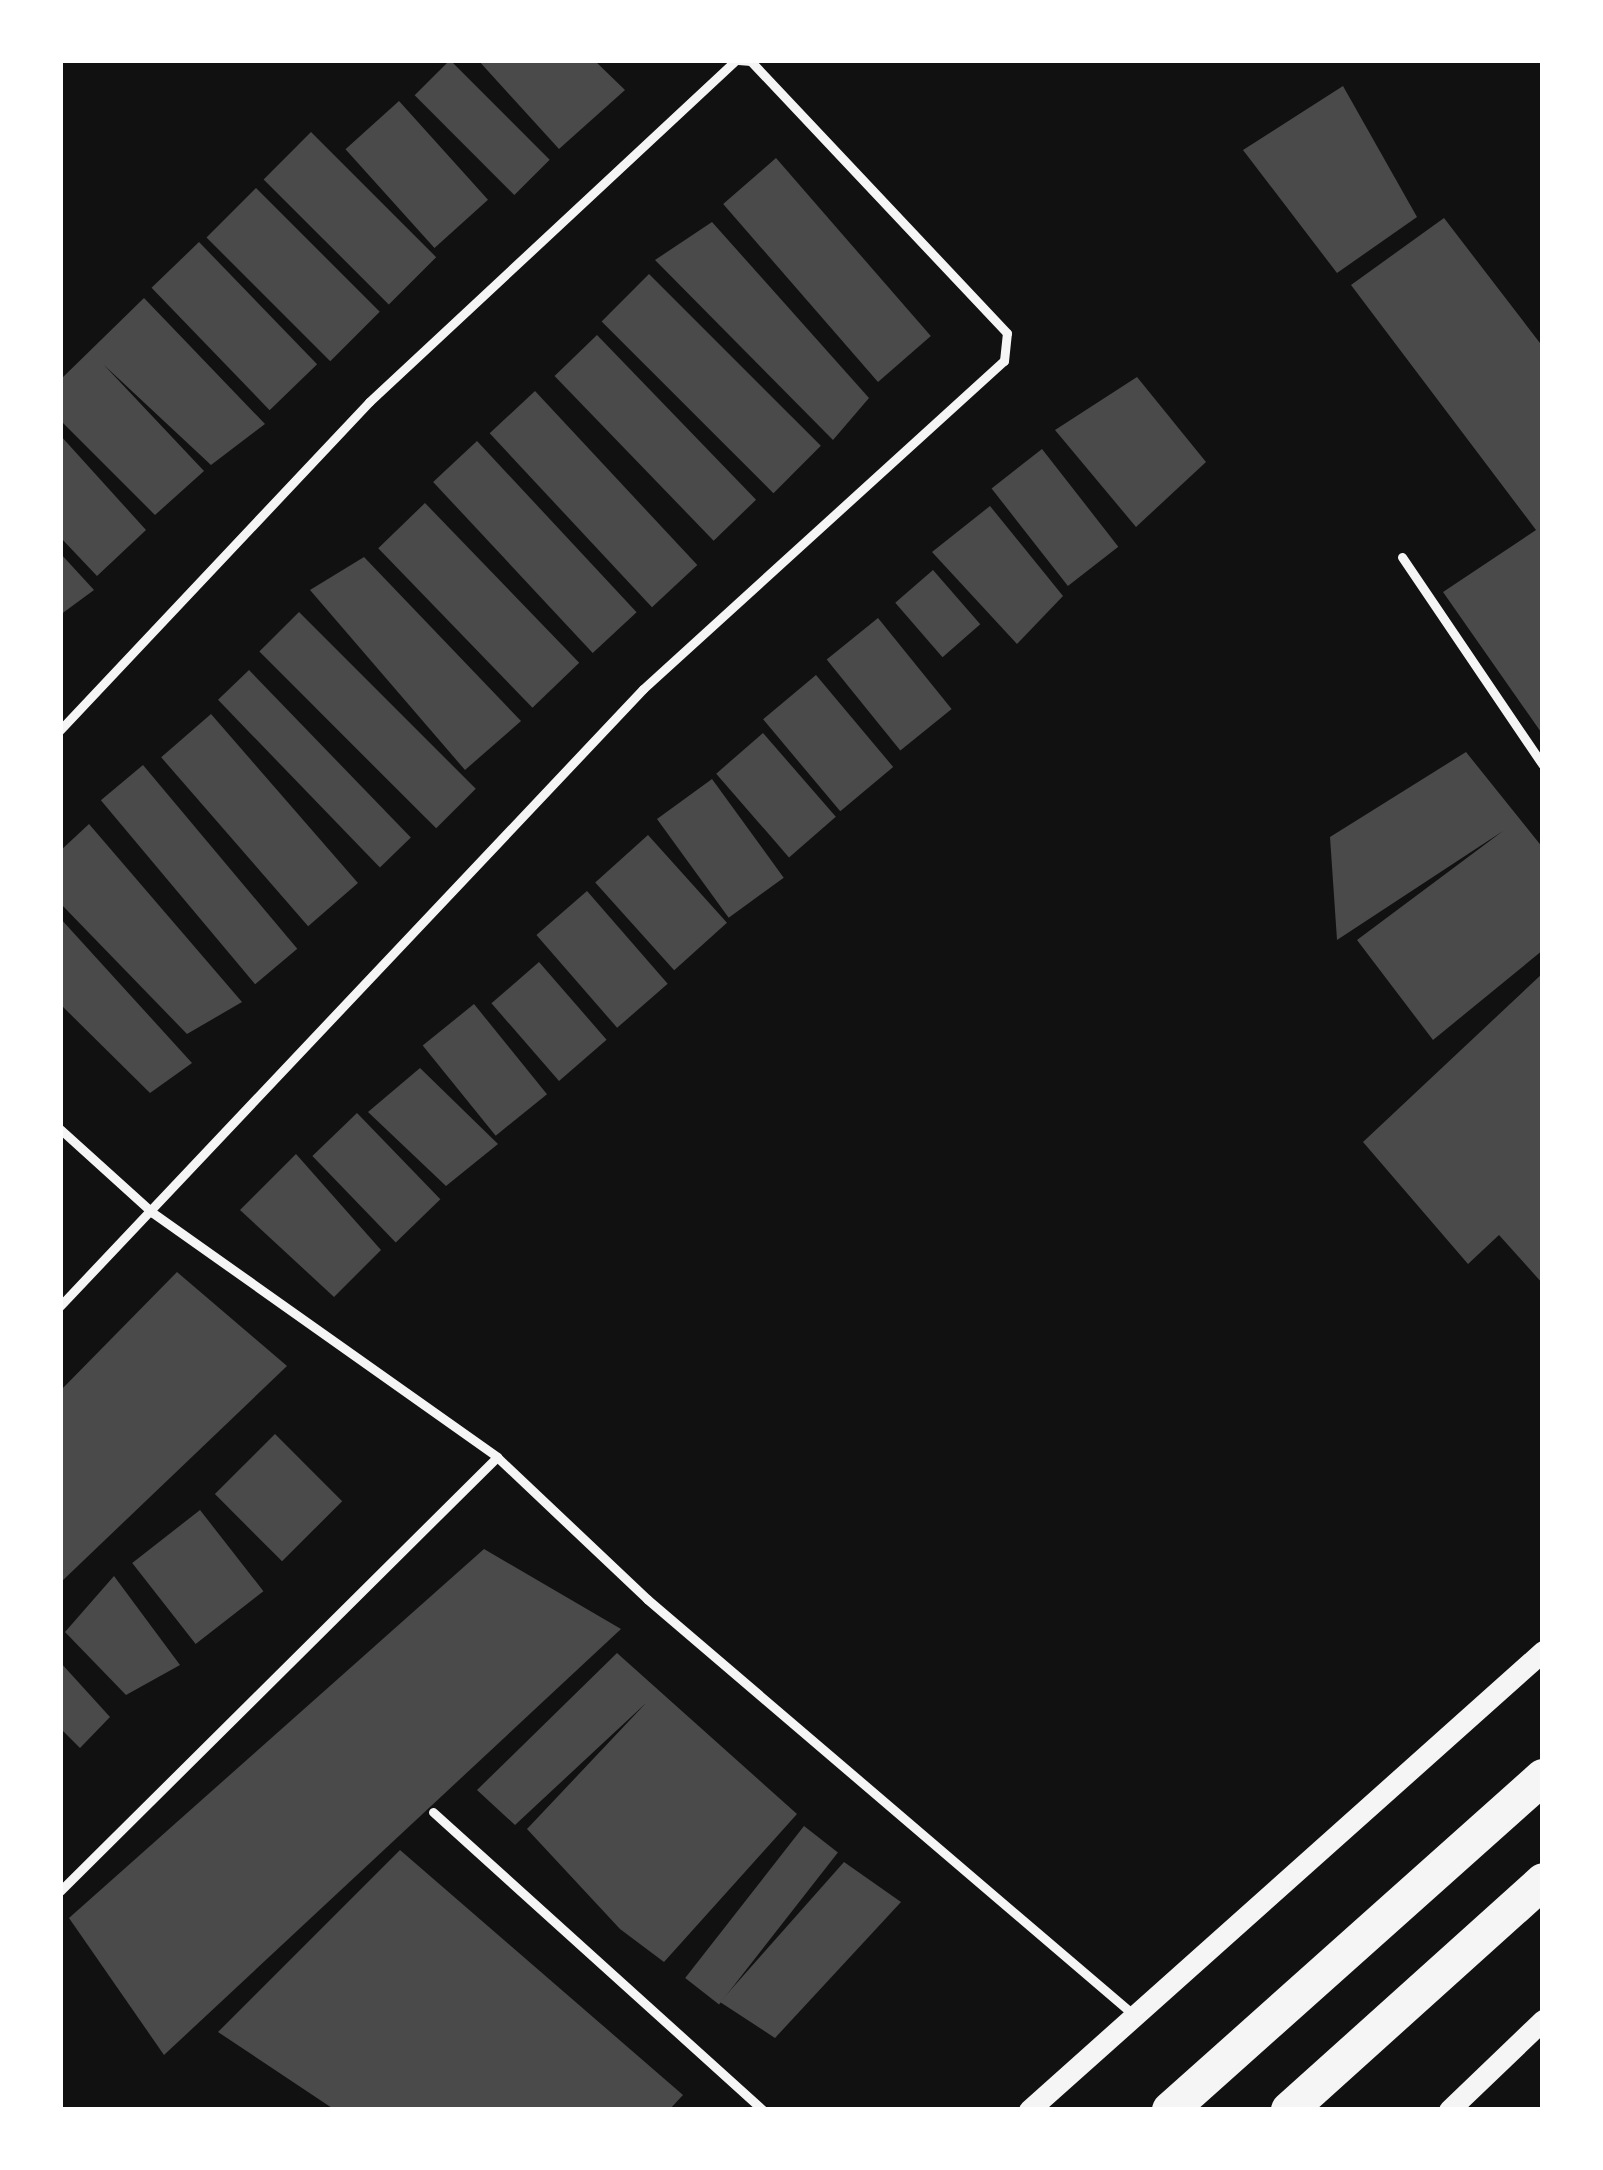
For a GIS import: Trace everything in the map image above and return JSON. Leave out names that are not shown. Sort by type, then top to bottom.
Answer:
[{"type":"highway","points":[[1170,2110],[1543,1777]]},
{"type":"highway","points":[[1288,2110],[1543,1881]]},
{"type":"street","points":[[1029,2110],[1543,1651]]},
{"type":"street","points":[[1449,2110],[1543,2020]]},
{"type":"lane","points":[[60,730],[369,402],[737,60],[751,61],[1007,333],[1004,361],[643,689],[153,1214],[60,1306]]},
{"type":"lane","points":[[1402,557],[1543,765]]},
{"type":"lane","points":[[60,1129],[153,1214],[497,1457],[646,1599],[1135,2016]]},
{"type":"lane","points":[[60,1891],[497,1457]]},
{"type":"lane","points":[[433,1812],[763,2110]]},
{"type":"building","points":[[450,60],[550,160],[514,195],[415,95]]},
{"type":"building","points":[[478,60],[594,60],[625,90],[559,149]]},
{"type":"building","points":[[1343,86],[1417,217],[1337,273],[1243,150]]},
{"type":"building","points":[[399,101],[488,200],[434,248],[345,149]]},
{"type":"building","points":[[311,132],[436,257],[389,305],[264,179]]},
{"type":"building","points":[[776,158],[931,336],[878,382],[723,204]]},
{"type":"building","points":[[256,188],[380,312],[330,361],[207,237]]},
{"type":"building","points":[[1444,218],[1543,347],[1543,735],[1443,592],[1536,530],[1351,285]]},
{"type":"building","points":[[712,222],[869,398],[833,440],[655,260]]},
{"type":"building","points":[[199,242],[317,364],[270,410],[152,288]]},
{"type":"building","points":[[649,274],[821,446],[773,493],[602,321]]},
{"type":"building","points":[[144,298],[265,424],[211,465],[104,365],[204,471],[155,515],[60,420],[60,380]]},
{"type":"building","points":[[597,335],[756,500],[714,541],[555,376]]},
{"type":"building","points":[[1137,377],[1206,462],[1136,527],[1055,430]]},
{"type":"building","points":[[535,391],[697,565],[652,607],[490,433]]},
{"type":"building","points":[[60,435],[146,530],[97,576],[60,537]]},
{"type":"building","points":[[477,441],[637,612],[593,653],[433,482]]},
{"type":"building","points":[[1042,449],[1118,547],[1068,586],[992,488]]},
{"type":"building","points":[[425,503],[579,663],[532,708],[378,548]]},
{"type":"building","points":[[990,506],[1063,596],[1017,644],[932,552]]},
{"type":"building","points":[[60,553],[94,590],[60,615]]},
{"type":"building","points":[[364,557],[521,721],[465,770],[310,590]]},
{"type":"building","points":[[933,570],[980,624],[943,657],[895,603]]},
{"type":"building","points":[[299,612],[476,789],[436,828],[259,652]]},
{"type":"building","points":[[878,618],[952,709],[900,750],[827,660]]},
{"type":"building","points":[[249,670],[411,838],[380,867],[218,700]]},
{"type":"building","points":[[816,675],[893,767],[840,811],[763,719]]},
{"type":"building","points":[[211,714],[358,883],[308,926],[161,757]]},
{"type":"building","points":[[763,733],[836,817],[789,857],[716,774]]},
{"type":"building","points":[[1466,752],[1543,848],[1543,950],[1433,1040],[1357,940],[1503,831],[1337,940],[1330,837]]},
{"type":"building","points":[[143,765],[297,949],[255,984],[101,800]]},
{"type":"building","points":[[712,779],[784,878],[729,918],[657,819]]},
{"type":"building","points":[[89,824],[242,1002],[187,1034],[60,903],[60,851]]},
{"type":"building","points":[[648,835],[727,923],[674,970],[595,883]]},
{"type":"building","points":[[587,891],[668,984],[617,1028],[536,935]]},
{"type":"building","points":[[60,918],[192,1063],[150,1093],[60,1004]]},
{"type":"building","points":[[539,962],[607,1040],[559,1081],[491,1003]]},
{"type":"building","points":[[1543,973],[1543,1284],[1499,1235],[1468,1264],[1363,1142]]},
{"type":"building","points":[[474,1004],[547,1094],[496,1136],[423,1046]]},
{"type":"building","points":[[420,1068],[498,1144],[446,1186],[368,1112]]},
{"type":"building","points":[[357,1113],[440,1199],[396,1242],[312,1156]]},
{"type":"building","points":[[296,1154],[381,1250],[334,1297],[240,1210]]},
{"type":"building","points":[[177,1272],[287,1366],[60,1583],[60,1391]]},
{"type":"building","points":[[275,1434],[342,1501],[282,1561],[215,1494]]},
{"type":"building","points":[[200,1510],[263,1591],[196,1644],[132,1563]]},
{"type":"building","points":[[484,1549],[621,1629],[164,2055],[69,1918]]},
{"type":"building","points":[[114,1576],[180,1665],[126,1695],[65,1632]]},
{"type":"building","points":[[617,1653],[797,1814],[664,1962],[620,1929],[527,1829],[646,1703],[515,1825],[477,1790]]},
{"type":"building","points":[[60,1662],[110,1717],[80,1748],[60,1728]]},
{"type":"building","points":[[804,1826],[838,1852],[719,2005],[685,1978]]},
{"type":"building","points":[[400,1850],[683,2095],[669,2110],[335,2110],[218,2032]]},
{"type":"building","points":[[844,1862],[901,1902],[775,2038],[720,2002]]}]
